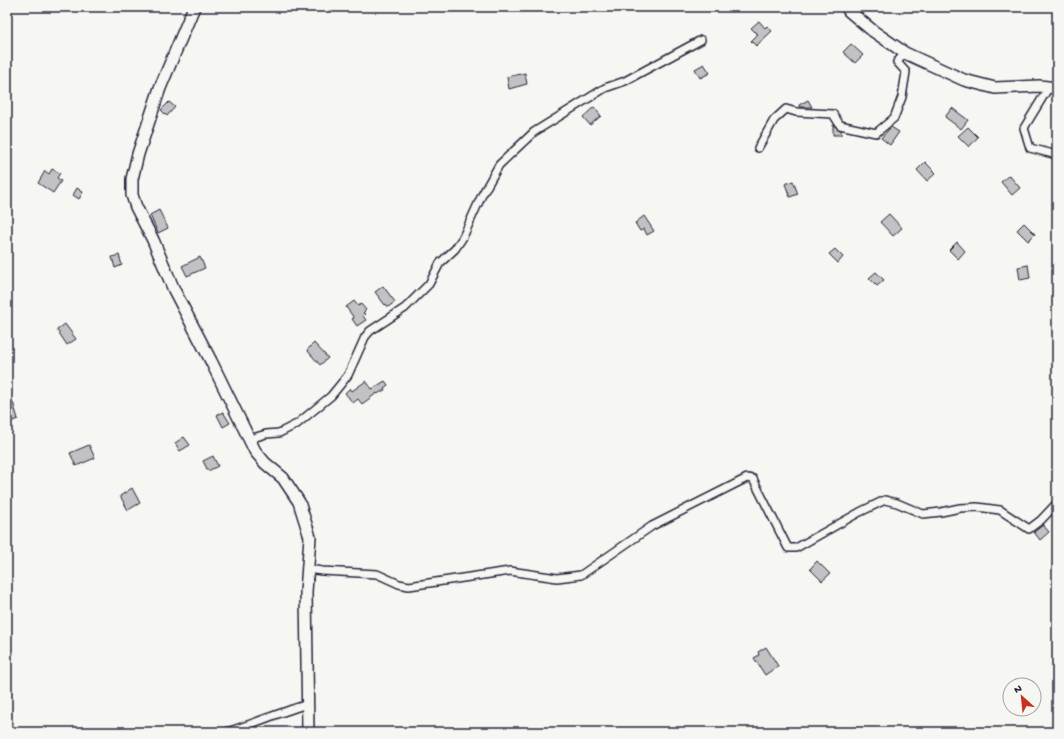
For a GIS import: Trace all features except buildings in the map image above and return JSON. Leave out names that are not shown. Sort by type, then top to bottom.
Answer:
[{"type":"main road","points":[[194,7],[160,88],[138,154],[132,179],[132,195],[136,208],[174,290],[211,361],[250,442],[265,463],[283,478],[299,502],[310,537],[306,592],[308,732]]},
{"type":"main road","points":[[846,7],[873,31],[905,53],[964,80],[995,88],[1039,86],[1053,88]]},
{"type":"street","points":[[250,442],[256,437],[266,434],[279,433],[297,424],[331,396],[348,375],[365,338],[370,331],[405,308],[429,284],[440,263],[455,249],[463,237],[482,195],[499,165],[534,132],[605,88],[625,81],[701,40]]},
{"type":"street","points":[[758,148],[774,120],[786,108],[796,112],[834,114],[840,125],[876,133],[894,118],[902,97],[906,72],[897,62],[905,53]]},
{"type":"street","points":[[1053,88],[1024,128],[1030,148],[1057,155]]},
{"type":"street","points":[[308,569],[377,574],[399,584],[409,586],[510,571],[557,578],[581,575],[652,526],[747,478],[753,479],[788,548],[796,548],[860,512],[885,500],[897,503],[923,514],[966,507],[1000,510],[1030,529],[1057,503]]},
{"type":"street","points":[[226,732],[252,724],[292,708],[308,704]]}]
